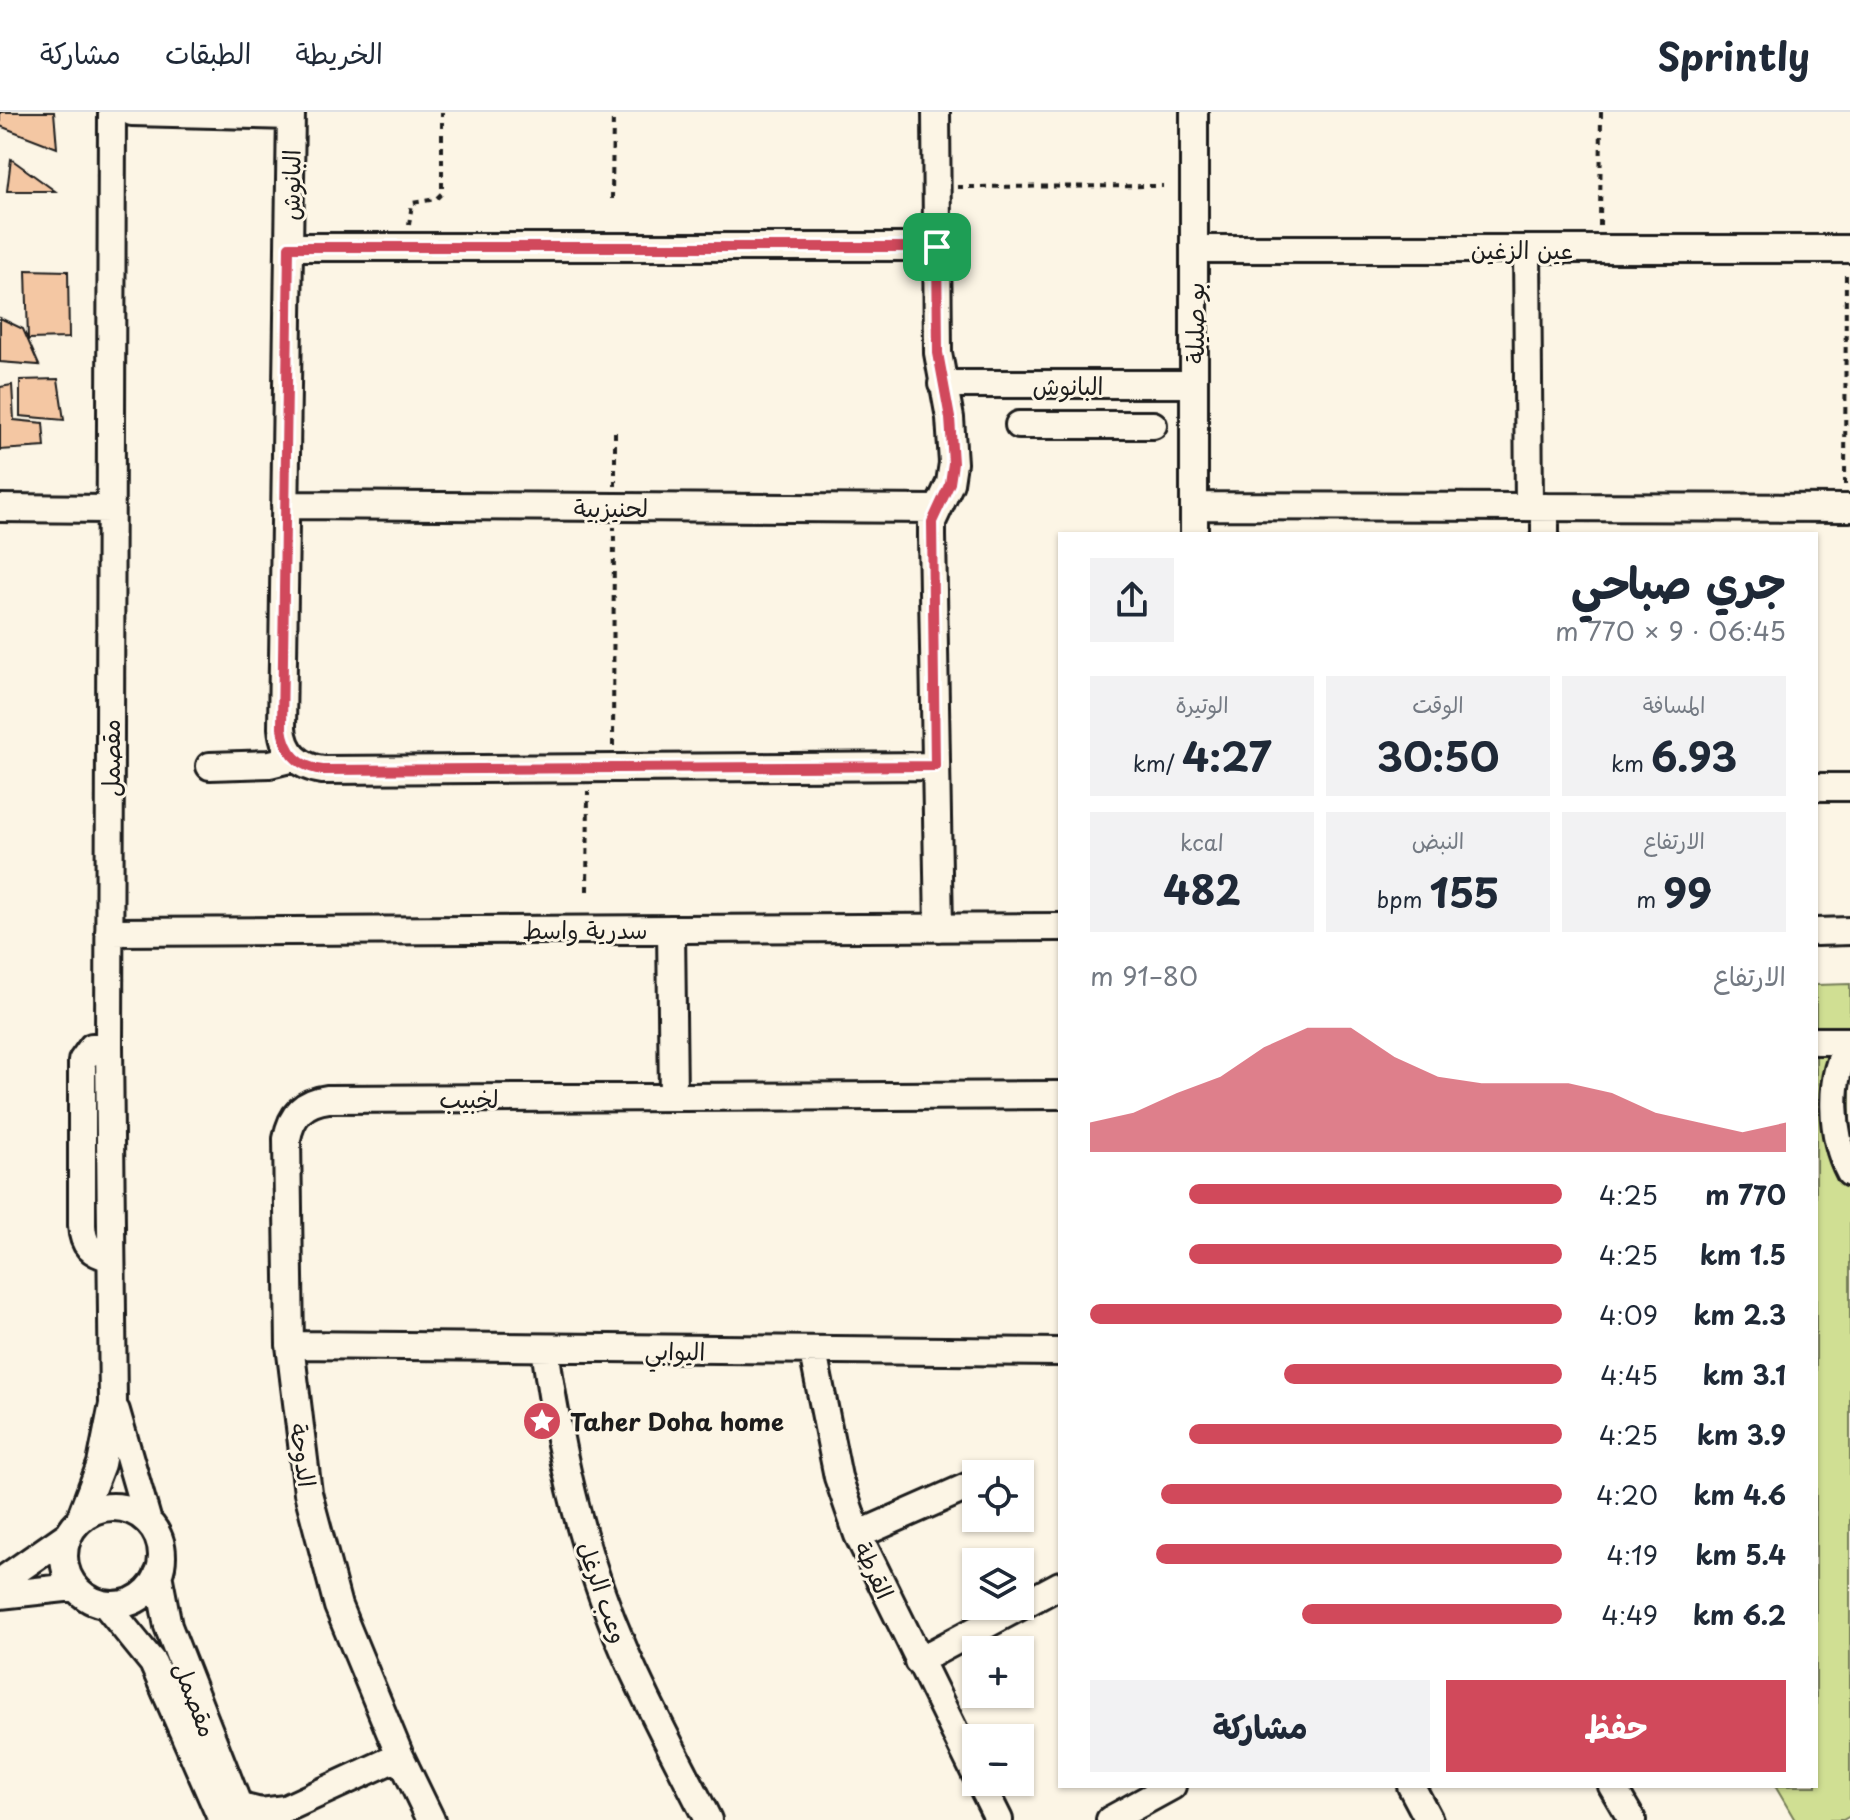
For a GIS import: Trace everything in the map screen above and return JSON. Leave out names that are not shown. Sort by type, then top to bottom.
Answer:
[{"type":"street","name":"مقصمل","points":[[75,1527],[101,1464],[113,1404],[109,1047],[112,112]]},
{"type":"street","name":"البانوش","points":[[132,112],[291,114],[282,728],[283,739],[294,758]]},
{"type":"street","points":[[936,112],[938,353],[950,418],[953,463],[950,483],[937,509],[932,536],[939,928]]},
{"type":"street","name":"بو صليلة","points":[[1194,112],[1194,532]]},
{"type":"street","points":[[289,247],[937,247]]},
{"type":"street","name":"عين الزغين","points":[[1194,249],[1848,249]]},
{"type":"street","points":[[1527,249],[1537,507],[1544,532]]},
{"type":"street","name":"البانوش","points":[[942,384],[1194,384]]},
{"type":"street","points":[[1085,425],[1086,385]]},
{"type":"street","points":[[1019,425],[1153,425]]},
{"type":"street","name":"لحنيزبية","points":[[285,505],[937,509]]},
{"type":"street","points":[[1194,506],[1848,508]]},
{"type":"street","points":[[0,508],[110,509]]},
{"type":"street","points":[[210,766],[270,764],[294,758],[312,769],[323,770],[935,766]]},
{"type":"street","points":[[1818,787],[1850,787]]},
{"type":"street","name":"سدرية واسط","points":[[109,932],[1058,927]]},
{"type":"street","points":[[671,929],[673,1097]]},
{"type":"street","points":[[1818,932],[1850,931]]},
{"type":"street","points":[[1818,1041],[1850,1041],[1837,1071],[1836,1125],[1848,1166]]},
{"type":"street","name":"لخبيب","points":[[287,1139],[289,1127],[304,1106],[328,1099],[1058,1095]]},
{"type":"street","name":"الدوحة","points":[[287,1139],[290,1345],[308,1493],[334,1592],[400,1756],[431,1820]]},
{"type":"street","name":"اليوابي","points":[[290,1345],[1058,1358]]},
{"type":"street","name":"وعب الرغل","points":[[545,1348],[556,1432],[577,1514],[623,1649],[708,1820]]},
{"type":"street","name":"القرطة","points":[[813,1352],[838,1477],[858,1535],[962,1747]]},
{"type":"street","name":"مقصمل","points":[[113,1404],[148,1522]]},
{"type":"street","points":[[858,1535],[962,1489]]},
{"type":"street","points":[[0,1582],[96,1510],[115,1507],[133,1512],[148,1522],[158,1538],[162,1556],[158,1574],[150,1588],[138,1599],[123,1604],[106,1605],[88,1599],[74,1587],[65,1561],[75,1527]]},
{"type":"street","name":"مقصمل","points":[[158,1574],[168,1626],[234,1815]]},
{"type":"street","points":[[918,1661],[1058,1586]]},
{"type":"street","points":[[0,1595],[74,1587]]},
{"type":"street","name":"مقصمل","points":[[106,1605],[153,1663],[234,1815]]},
{"type":"street","points":[[234,1815],[279,1814],[400,1756]]},
{"type":"street","points":[[1110,1820],[1168,1788]]},
{"type":"street","points":[[1412,1788],[1429,1820]]},
{"type":"street","points":[[1613,1788],[1632,1820]]},
{"type":"street","points":[[987,1796],[999,1820]]},
{"type":"path","points":[[409,248],[409,208],[417,200],[436,199],[442,193],[442,112]]},
{"type":"path","points":[[612,199],[613,112]]},
{"type":"path","points":[[1600,249],[1601,112]]},
{"type":"path","points":[[936,187],[1163,186]]},
{"type":"path","points":[[1848,249],[1848,508]]},
{"type":"path","points":[[587,891],[601,768],[615,507],[615,429]]},
{"type":"green space","points":[[1850,984],[1850,1816],[1843,1820],[1795,1820],[1776,1788],[1818,1788],[1818,985]]},
{"type":"building","points":[[0,112],[54,112],[57,148],[0,126]]},
{"type":"building","points":[[11,159],[55,191],[7,191]]},
{"type":"building","points":[[26,270],[68,271],[69,338],[28,339]]},
{"type":"building","points":[[0,318],[23,329],[39,365],[0,362]]},
{"type":"building","points":[[58,379],[64,420],[20,416],[20,380]]},
{"type":"building","points":[[12,385],[14,420],[43,423],[45,447],[0,450],[0,387]]},
{"type":"place","name":"Taher Doha home","points":[[542,1421]]},
{"type":"route","points":[[289,247],[937,247],[939,369],[953,439],[953,473],[932,522],[935,766],[323,770],[302,765],[294,758],[283,739],[282,728],[289,247]]}]
